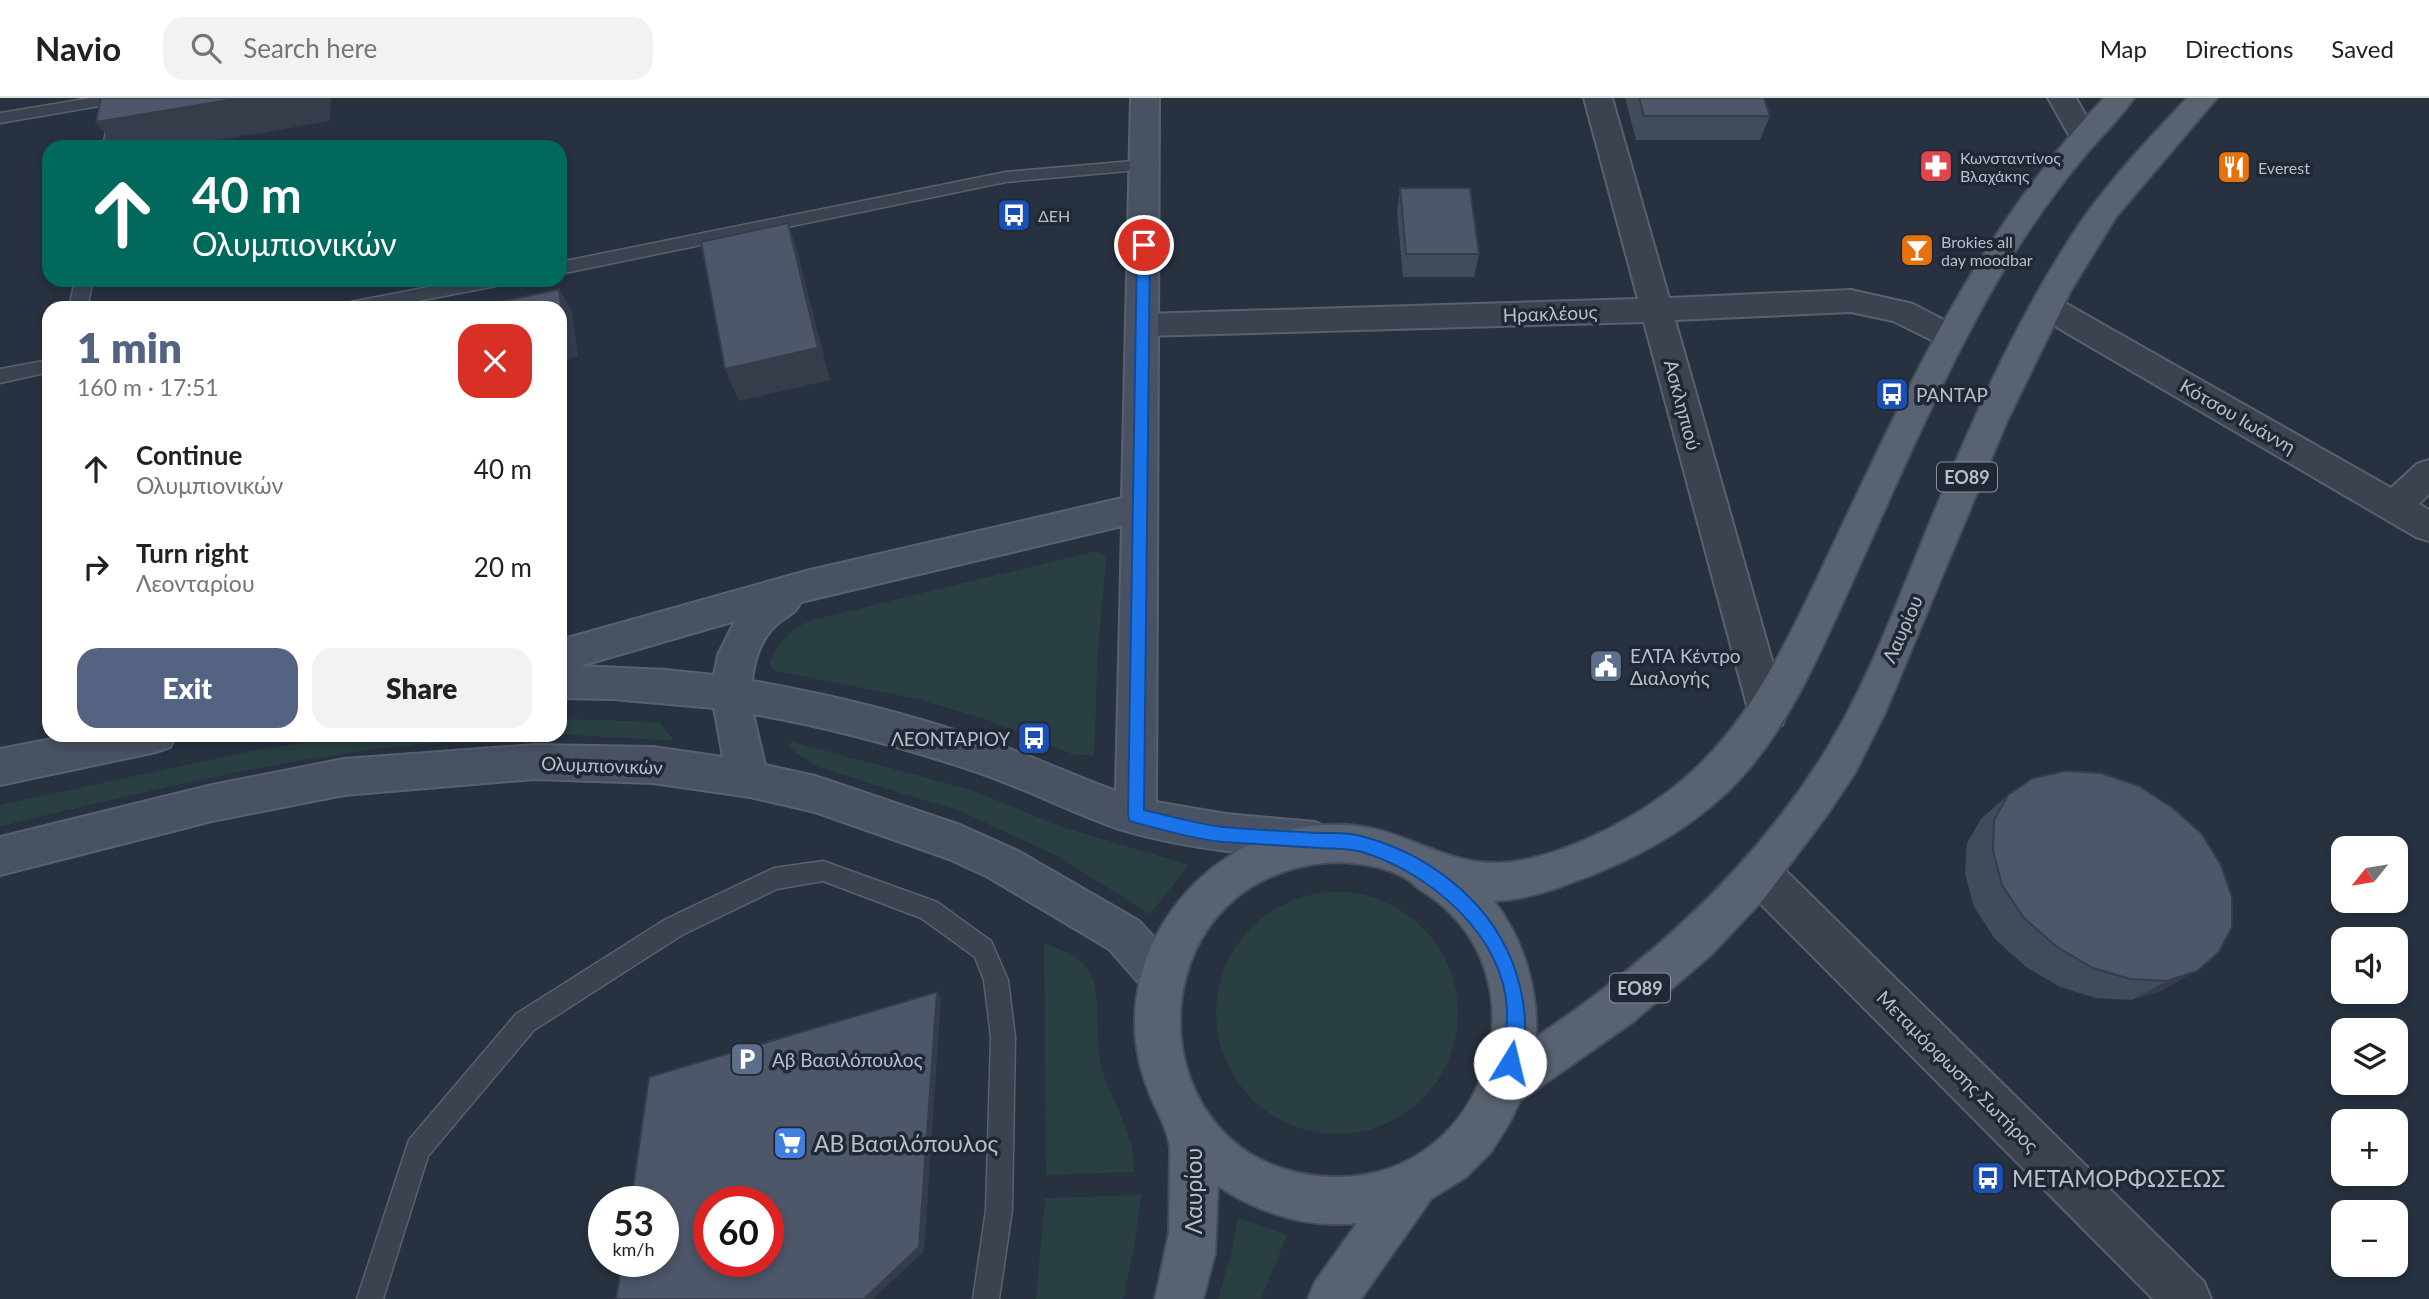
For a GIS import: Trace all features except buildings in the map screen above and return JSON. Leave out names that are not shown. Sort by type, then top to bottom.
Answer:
[{"type":"main road","points":[[1136,816],[1145,98]]},
{"type":"main road","name":"Λαυρίου","points":[[1431,874],[1500,882],[1573,864],[1645,832],[1679,809],[1727,765],[1768,713],[1820,613],[1950,337],[2019,219],[2083,136],[2120,98]]},
{"type":"main road","name":"Λαυρίου","points":[[1506,1084],[1588,1029],[1656,976],[1719,918],[1759,873],[1807,811],[1847,750],[1897,642],[2003,395],[2078,250],[2113,198],[2203,98]]},
{"type":"main road","points":[[567,654],[806,586],[1141,508]]},
{"type":"main road","points":[[750,779],[732,720],[732,693],[740,645],[750,627],[772,605],[806,586]]},
{"type":"main road","points":[[567,682],[681,685],[869,722],[965,751],[1136,816],[1220,834],[1315,841]]},
{"type":"main road","points":[[0,767],[122,742]]},
{"type":"main road","name":"Ολυμπιονικών","points":[[0,856],[212,803],[344,777],[535,762],[653,765],[750,779],[816,793],[960,844],[1003,864],[1124,935],[1161,976]]},
{"type":"main road","name":"Λαυρίου","points":[[1334,839],[1359,843],[1412,862],[1431,874],[1454,894],[1490,936],[1513,987],[1517,1012],[1515,1043],[1506,1084],[1490,1115],[1471,1144],[1444,1167],[1414,1184],[1371,1201],[1336,1204],[1291,1198],[1251,1179],[1222,1158],[1191,1124],[1165,1066],[1158,1035],[1161,976],[1183,922],[1221,880],[1271,854],[1315,841],[1334,839]]},
{"type":"main road","name":"Λαυρίου","points":[[1179,1299],[1191,1264],[1197,1210],[1191,1124]]},
{"type":"main road","name":"Λαυρίου","points":[[1332,1299],[1414,1184]]},
{"type":"street","name":"Ασκληπιού","points":[[1598,98],[1768,713]]},
{"type":"street","points":[[2062,98],[2083,136]]},
{"type":"street","name":"Ηρακλέους","points":[[1143,324],[1657,310],[1851,301],[1902,312],[1950,337]]},
{"type":"street","name":"Κότσου Ιωάννη","points":[[2047,307],[2429,527]]},
{"type":"street","points":[[2395,506],[2429,473]]},
{"type":"street","name":"Μεταμόρφωσης Σωτήρος","points":[[1759,873],[2187,1299]]},
{"type":"lane","points":[[0,118],[120,98],[111,140]]},
{"type":"lane","points":[[567,267],[1006,177],[1144,165]]},
{"type":"lane","points":[[387,301],[460,287]]},
{"type":"lane","points":[[0,376],[42,367]]},
{"type":"lane","points":[[370,1299],[418,1149],[525,1021],[674,927],[774,880],[823,871],[929,910],[983,949],[996,980],[1003,1037],[999,1210],[986,1299]]},
{"type":"green space","points":[[1096,551],[1105,554],[1106,561],[1098,648],[1094,755],[1075,755],[985,719],[918,699],[775,671],[769,663],[788,635],[816,619]]},
{"type":"green space","points":[[567,719],[659,722],[674,741],[567,734]]},
{"type":"green space","points":[[308,742],[453,742],[355,752],[287,763],[0,826],[0,805],[246,752]]},
{"type":"green space","points":[[793,742],[971,790],[1065,828],[1189,865],[1150,914],[1057,856],[962,812],[818,767],[791,749],[788,744]]},
{"type":"green space","points":[[1337,892],[1361,894],[1394,906],[1430,936],[1444,956],[1453,978],[1458,1013],[1456,1037],[1444,1070],[1414,1106],[1394,1120],[1372,1129],[1337,1134],[1313,1132],[1280,1120],[1244,1090],[1230,1070],[1221,1048],[1216,1013],[1218,989],[1230,956],[1260,920],[1280,906],[1302,897]]},
{"type":"green space","points":[[1044,943],[1077,958],[1091,975],[1096,996],[1102,1070],[1132,1148],[1133,1172],[1046,1175]]},
{"type":"green space","points":[[1141,1195],[1134,1249],[1123,1299],[1036,1299],[1045,1198]]},
{"type":"green space","points":[[1238,1218],[1287,1235],[1261,1299],[1218,1299]]},
{"type":"place","name":"Κωνσταντίνος Βλαχάκης","points":[[1936,166]]},
{"type":"place","name":"Everest","points":[[2234,167]]},
{"type":"place","name":"ΔΕΗ","points":[[1014,215]]},
{"type":"place","name":"Brokies all day moodbar","points":[[1917,250]]},
{"type":"place","name":"ΡΑΝΤΑΡ","points":[[1892,394]]},
{"type":"place","name":"ΕΛΤΑ Κέντρο Διαλογής","points":[[1606,666]]},
{"type":"place","name":"ΛΕΟΝΤΑΡΙΟΥ","points":[[1034,738]]},
{"type":"place","name":"Αβ Βασιλόπουλος","points":[[747,1059]]},
{"type":"place","name":"ΑΒ Βασιλόπουλος","points":[[790,1143]]},
{"type":"place","name":"ΜΕΤΑΜΟΡΦΩΣΕΩΣ","points":[[1988,1178]]},
{"type":"route","points":[[1144,245],[1136,816],[1220,834],[1315,841],[1334,839],[1359,843],[1412,862],[1431,874],[1471,912],[1490,936],[1501,956],[1513,987],[1517,1012],[1515,1043],[1510,1063]]}]
